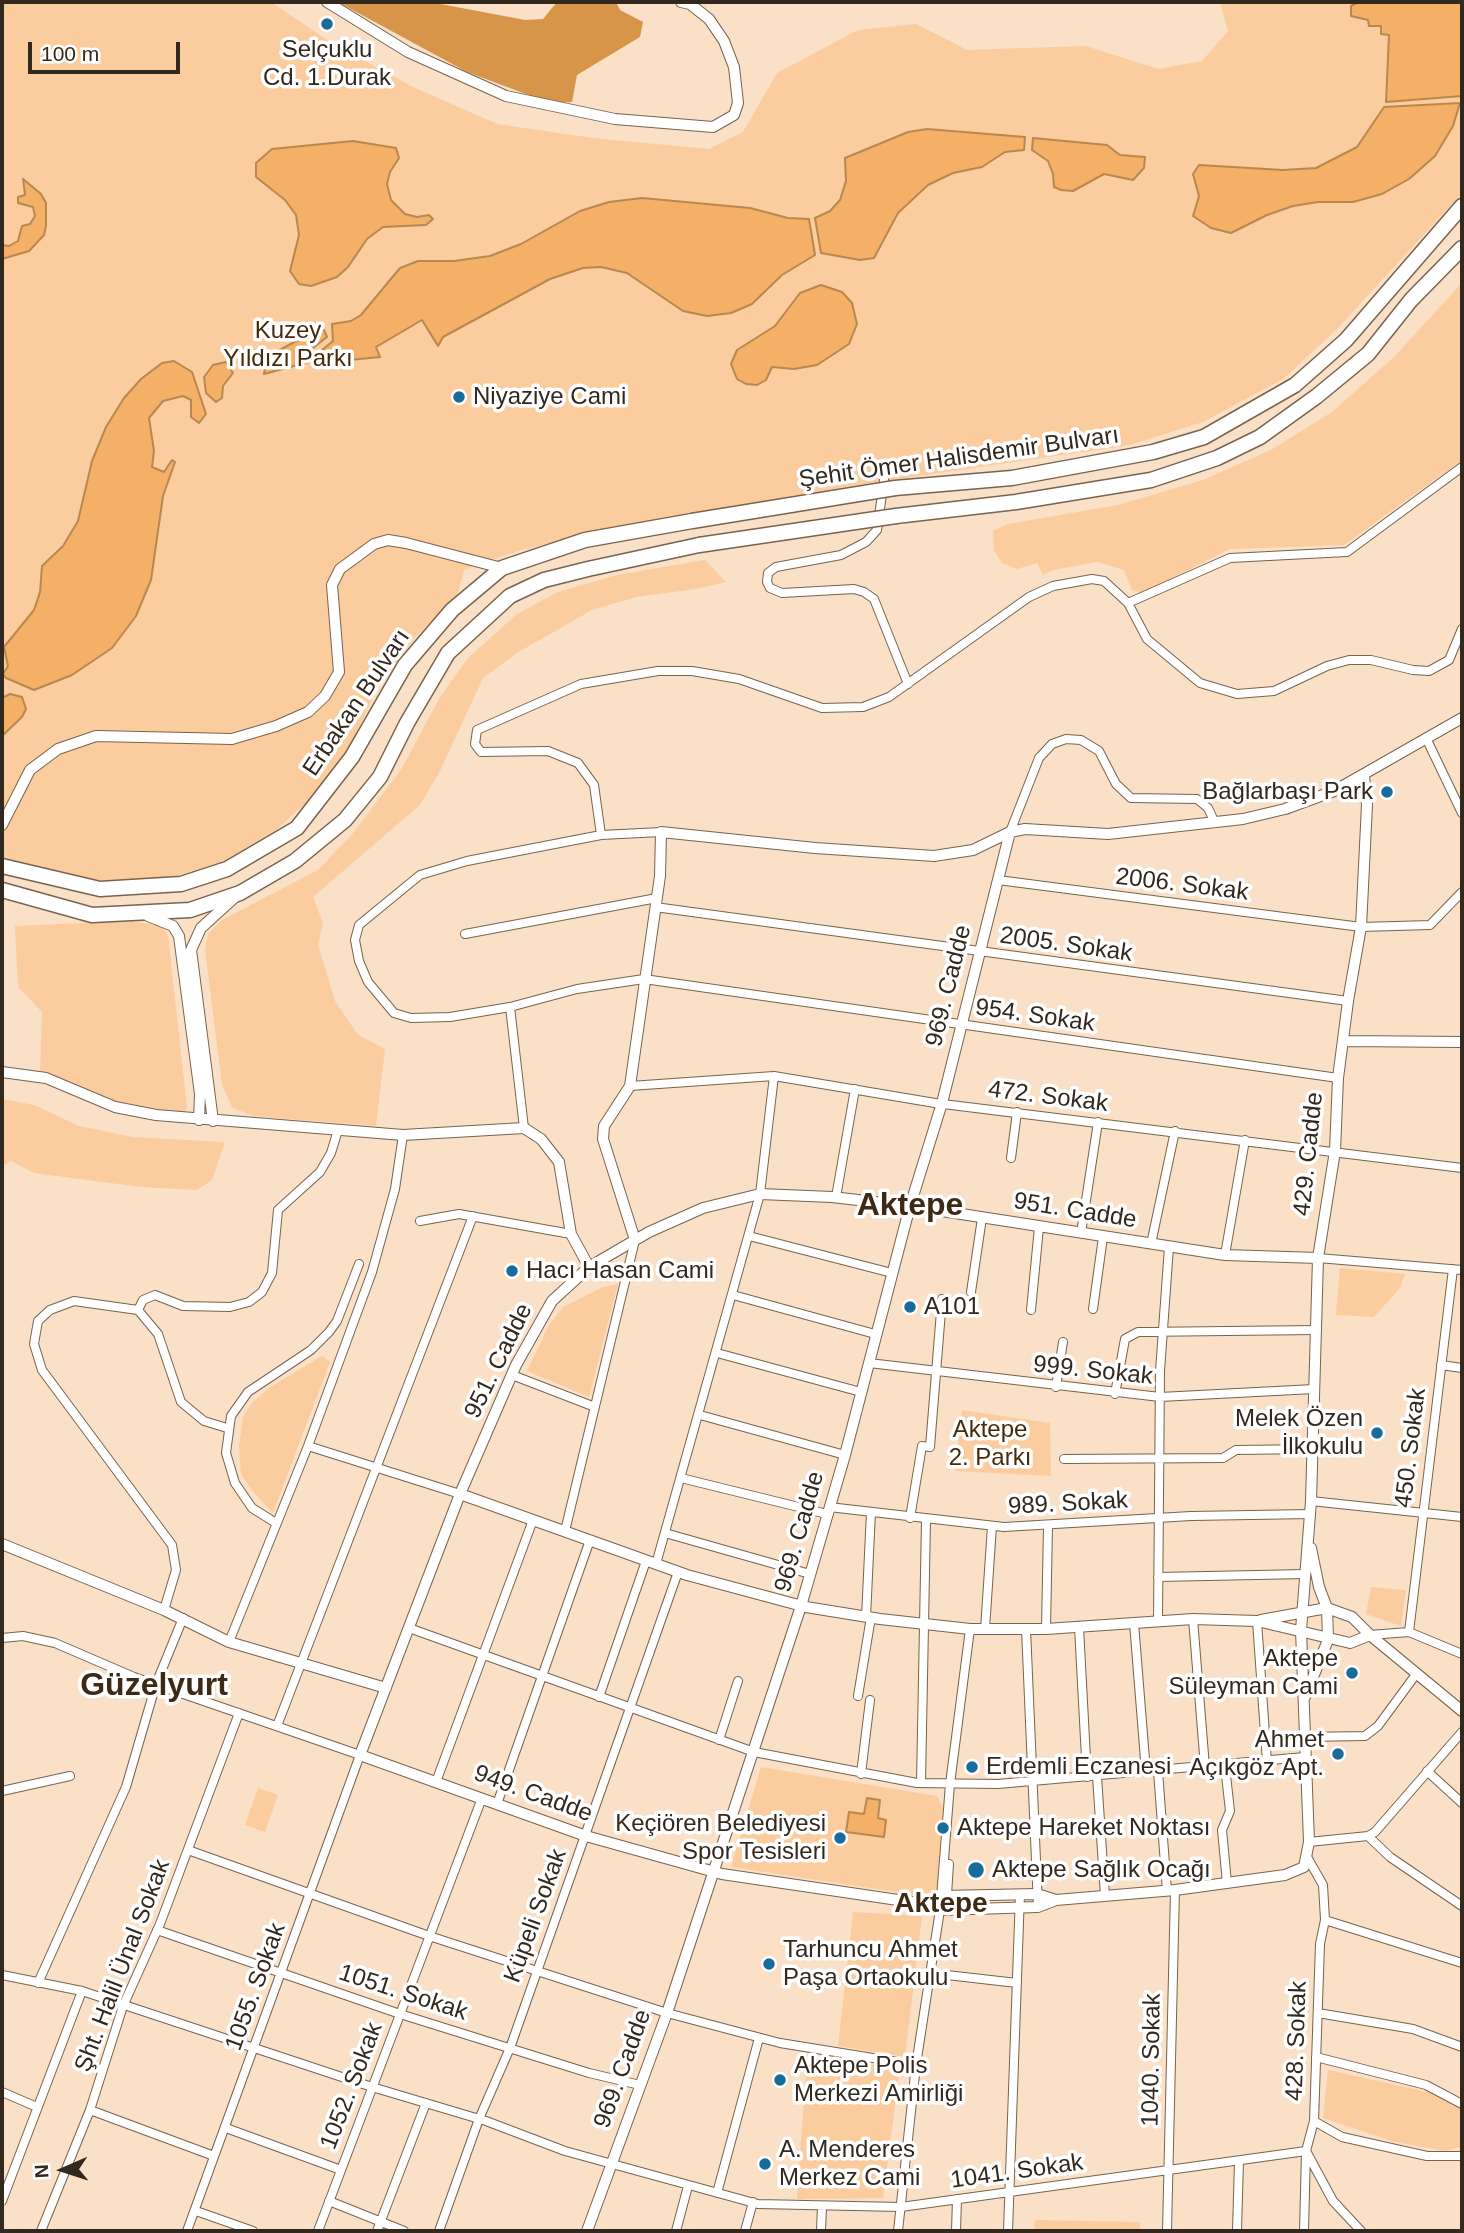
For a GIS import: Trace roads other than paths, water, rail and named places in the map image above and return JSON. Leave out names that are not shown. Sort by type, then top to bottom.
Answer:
[{"type":"highway","name":"Şehit Ömer Halisdemir Bulvarı","points":[[502,568],[585,540],[895,488],[1012,478],[1153,452],[1205,437],[1294,385],[1346,340],[1462,206]]},
{"type":"highway","name":"Şehit Ömer Halisdemir Bulvarı","points":[[510,596],[544,580],[699,545],[896,516],[1016,502],[1151,480],[1217,458],[1260,438],[1368,354],[1411,300],[1462,248]]},
{"type":"highway","name":"Erbakan Bulvarı","points":[[2,866],[100,888],[181,884],[227,869],[297,828],[352,757],[405,665],[452,610],[502,568]]},
{"type":"highway","name":"Erbakan Bulvarı","points":[[2,890],[92,915],[190,910],[240,893],[295,861],[345,820],[380,777],[407,723],[448,653],[510,596]]},
{"type":"street","points":[[327,2],[408,52],[506,96],[615,119],[713,127],[734,115],[738,88],[734,67],[724,41],[709,19],[690,4],[681,2]]},
{"type":"street","points":[[1128,603],[1230,558],[1347,551],[1462,467]]},
{"type":"street","points":[[885,473],[877,530],[866,542],[841,555],[776,567],[768,573],[767,582],[770,588],[782,593],[854,589],[874,599],[908,684]]},
{"type":"street","points":[[2,825],[30,770],[58,749],[96,736],[232,739],[276,726],[308,712],[325,696],[339,672],[332,585],[340,569],[374,544],[388,540],[406,543],[502,568]]},
{"type":"street","points":[[1462,629],[1450,660],[1429,671],[1371,660],[1349,660],[1327,666],[1274,691],[1237,694],[1200,683],[1147,639],[1128,603],[1104,581],[1092,579],[1053,586],[1029,597],[908,684],[876,703],[835,710],[810,705],[751,682],[725,676],[675,671],[629,674],[580,684],[477,730],[475,744],[481,752],[548,751],[578,763],[594,785],[601,835],[661,832],[815,848],[934,856],[973,850],[1010,832],[1025,829],[1072,834],[1129,833],[1215,823],[1285,809],[1364,776],[1462,718]]},
{"type":"street","points":[[1010,832],[1039,758],[1052,744],[1074,739],[1087,742],[1099,751],[1116,784],[1131,798],[1197,799],[1208,808],[1215,823]]},
{"type":"street","points":[[1427,740],[1462,813]]},
{"type":"street","name":"429. Cadde","points":[[1307,1857],[1309,1842],[1301,1629],[1311,1514],[1318,1258],[1335,1151],[1338,1078],[1348,1001],[1362,927],[1367,805],[1364,776]]},
{"type":"street","points":[[565,1531],[635,1240],[603,1139],[604,1126],[630,1086],[656,903],[661,832]]},
{"type":"street","name":"969. Cadde","points":[[587,2231],[667,2013],[801,1606],[845,1455],[909,1206],[942,1103],[1010,832]]},
{"type":"street","name":"954. Sokak","points":[[601,835],[467,862],[420,875],[359,925],[355,940],[359,961],[368,982],[394,1013],[411,1018],[450,1017],[510,1007],[577,989],[644,979],[1338,1078]]},
{"type":"street","name":"2006. Sokak","points":[[998,880],[1362,927],[1430,925],[1462,892]]},
{"type":"street","points":[[213,1121],[191,950],[201,928],[240,893]]},
{"type":"street","name":"2005. Sokak","points":[[466,934],[656,903],[979,952],[1348,1001]]},
{"type":"street","points":[[140,914],[173,926],[179,936],[200,1094],[199,1120]]},
{"type":"street","points":[[510,1007],[524,1128]]},
{"type":"street","points":[[1344,1041],[1462,1042]]},
{"type":"street","points":[[2,1072],[46,1078],[132,1112],[199,1120],[403,1135],[524,1128],[541,1139],[559,1162],[571,1234],[589,1267]]},
{"type":"street","points":[[599,1697],[651,1562],[666,1533],[700,1415],[760,1194],[774,1076]]},
{"type":"street","name":"472. Sokak","points":[[630,1086],[774,1076],[942,1103],[1462,1168]]},
{"type":"street","points":[[836,1198],[855,1089]]},
{"type":"street","points":[[1011,1158],[1017,1112]]},
{"type":"street","points":[[1081,1233],[1098,1122]]},
{"type":"street","points":[[138,1310],[143,1300],[155,1295],[183,1306],[230,1307],[249,1302],[262,1292],[272,1273],[278,1210],[320,1172],[331,1153],[338,1130]]},
{"type":"street","points":[[1151,1244],[1175,1131]]},
{"type":"street","points":[[229,1642],[309,1446],[380,1245],[395,1189],[403,1135]]},
{"type":"street","points":[[1225,1255],[1245,1140]]},
{"type":"street","name":"951. Cadde","points":[[360,1755],[460,1493],[512,1375],[552,1301],[589,1267],[635,1240],[703,1208],[760,1194],[836,1198],[909,1206],[1225,1255],[1318,1258]]},
{"type":"street","points":[[420,1221],[448,1214],[473,1216],[571,1234]]},
{"type":"street","points":[[277,1726],[473,1216]]},
{"type":"street","points":[[971,1292],[982,1218]]},
{"type":"street","points":[[1031,1310],[1039,1227]]},
{"type":"street","points":[[749,1236],[892,1273]]},
{"type":"street","points":[[1093,1309],[1103,1237]]},
{"type":"street","points":[[1158,1621],[1160,1398],[1169,1247]]},
{"type":"street","points":[[1318,1258],[1458,1269]]},
{"type":"street","points":[[276,1523],[252,1507],[235,1483],[226,1453],[227,1428],[237,1404],[248,1392],[311,1350],[329,1332],[337,1321],[359,1265]]},
{"type":"street","name":"450. Sokak","points":[[1409,1632],[1441,1365],[1458,1269]]},
{"type":"street","points":[[733,1295],[875,1334]]},
{"type":"street","points":[[910,1518],[922,1446],[930,1447],[943,1299]]},
{"type":"street","points":[[164,1610],[176,1570],[172,1545],[43,1370],[34,1344],[38,1321],[66,1302],[138,1310],[159,1334],[181,1402],[204,1421],[227,1428]]},
{"type":"street","points":[[1115,1394],[1125,1339],[1138,1332],[1317,1329]]},
{"type":"street","points":[[1056,1387],[1063,1342]]},
{"type":"street","points":[[717,1353],[861,1392]]},
{"type":"street","name":"999. Sokak","points":[[869,1363],[1160,1398],[1314,1389]]},
{"type":"street","points":[[1441,1365],[1462,1368]]},
{"type":"street","points":[[512,1375],[595,1407]]},
{"type":"street","points":[[700,1415],[845,1455]]},
{"type":"street","points":[[309,1446],[460,1493],[678,1572],[801,1606],[970,1629],[1046,1629],[1193,1619],[1257,1621],[1301,1629],[1328,1640],[1350,1643],[1370,1635],[1409,1632],[1462,1654]]},
{"type":"street","points":[[1064,1459],[1223,1458],[1236,1450],[1313,1449]]},
{"type":"street","name":"989. Sokak","points":[[681,1478],[828,1511],[992,1526],[1048,1526],[1158,1518],[1311,1514]]},
{"type":"street","points":[[1311,1501],[1462,1517]]},
{"type":"street","points":[[858,1696],[869,1617],[871,1513]]},
{"type":"street","points":[[436,1782],[481,1654],[533,1520]]},
{"type":"street","points":[[922,1783],[926,1520]]},
{"type":"street","points":[[985,1629],[992,1526]]},
{"type":"street","points":[[1046,1629],[1048,1526]]},
{"type":"street","points":[[666,1533],[810,1574]]},
{"type":"street","points":[[1304,1700],[1328,1640],[1327,1608],[1319,1587],[1309,1537]]},
{"type":"street","points":[[498,1804],[590,1540]]},
{"type":"street","points":[[2,1544],[183,1618],[229,1642],[386,1688]]},
{"type":"street","name":"Küpeli Sokak","points":[[439,2231],[479,2119],[510,2048],[678,1572]]},
{"type":"street","points":[[1158,1577],[1305,1574]]},
{"type":"street","points":[[1257,1621],[1327,1608],[1352,1617],[1462,1711]]},
{"type":"street","points":[[38,1983],[126,1787],[156,1684],[183,1618]]},
{"type":"street","points":[[1193,1619],[1205,1767]]},
{"type":"street","points":[[1257,1621],[1267,1762]]},
{"type":"street","points":[[1134,1623],[1146,1772]]},
{"type":"street","points":[[1079,1627],[1087,1777]]},
{"type":"street","points":[[409,1628],[754,1752],[861,1774],[922,1783],[1034,1781],[1305,1757]]},
{"type":"street","points":[[898,2231],[929,1973],[943,1910],[952,1784],[970,1629]]},
{"type":"street","points":[[1026,1629],[1040,1901]]},
{"type":"street","points":[[2,1638],[23,1636],[55,1643],[156,1684],[360,1755]]},
{"type":"street","points":[[1305,1737],[1365,1736],[1378,1726],[1417,1673]]},
{"type":"street","points":[[719,1740],[738,1681]]},
{"type":"street","points":[[861,1774],[870,1700]]},
{"type":"street","name":"Şht. Halil Ünal Sokak","points":[[41,2231],[90,2110],[123,2006],[157,1930],[239,1713]]},
{"type":"street","points":[[1309,1842],[1368,1836],[1462,1732]]},
{"type":"street","name":"949. Cadde","points":[[360,1755],[586,1836],[715,1872],[817,1890],[925,1904],[943,1910]]},
{"type":"street","name":"1055. Sokak","points":[[187,2231],[360,1755]]},
{"type":"street","points":[[1225,1766],[1230,1811],[1222,1830],[1227,1883]]},
{"type":"street","name":"1040. Sokak","points":[[1158,1771],[1171,1891],[1167,2231]]},
{"type":"street","points":[[1427,1771],[1462,1803]]},
{"type":"street","points":[[2,1791],[70,1776]]},
{"type":"street","points":[[1097,1776],[1105,1896]]},
{"type":"street","name":"1052. Sokak","points":[[318,2231],[482,1798]]},
{"type":"street","points":[[1368,1836],[1390,1857],[1462,1906]]},
{"type":"street","points":[[188,1850],[429,1936],[667,2013],[759,2038],[916,2066]]},
{"type":"street","points":[[943,1910],[1019,1908],[1040,1901],[1171,1891],[1285,1875],[1304,1867],[1307,1857]]},
{"type":"street","name":"428. Sokak","points":[[1304,2231],[1306,2151],[1314,2121],[1320,1944],[1325,1920],[1323,1885],[1307,1857]]},
{"type":"street","points":[[925,1904],[944,1896],[1020,1894],[1040,1901]]},
{"type":"street","points":[[1008,2231],[1020,1894]]},
{"type":"street","points":[[1325,1920],[1462,1963]]},
{"type":"street","name":"1051. Sokak","points":[[157,1930],[400,2014],[640,2085]]},
{"type":"street","points":[[929,1973],[1017,1983]]},
{"type":"street","name":"1041. Sokak","points":[[2,1975],[82,1991],[255,2046],[372,2087],[479,2119],[565,2151],[753,2202],[901,2207],[1306,2151]]},
{"type":"street","points":[[2,2201],[82,1991]]},
{"type":"street","points":[[1318,2013],[1413,2029],[1462,2047]]},
{"type":"street","points":[[717,2193],[759,2038]]},
{"type":"street","points":[[1316,2057],[1426,2085],[1462,2104]]},
{"type":"street","points":[[2,2092],[37,2107]]},
{"type":"street","points":[[376,2231],[426,2103]]},
{"type":"street","points":[[90,2110],[214,2156]]},
{"type":"street","points":[[1314,2121],[1342,2137],[1427,2156],[1462,2156]]},
{"type":"street","points":[[226,2128],[341,2171]]},
{"type":"street","points":[[1306,2151],[1333,2201],[1361,2231]]},
{"type":"street","points":[[1237,2231],[1239,2161]]},
{"type":"street","points":[[676,2231],[688,2186]]},
{"type":"street","points":[[956,2231],[957,2199]]},
{"type":"street","points":[[329,2201],[404,2231]]},
{"type":"street","points":[[745,2231],[753,2202]]},
{"type":"street","points":[[821,2231],[822,2206]]},
{"type":"street","points":[[196,2211],[253,2231]]},
{"type":"place","name":"Selçuklu Cd. 1.Durak","points":[[327,24]]},
{"type":"place","name":"Niyaziye Cami","points":[[459,397]]},
{"type":"place","name":"Bağlarbaşı Park","points":[[1387,792]]},
{"type":"place","name":"Hacı Hasan Cami","points":[[512,1271]]},
{"type":"place","name":"A101","points":[[910,1307]]},
{"type":"place","name":"Melek Özen İlkokulu","points":[[1377,1433]]},
{"type":"place","name":"Aktepe Süleyman Cami","points":[[1352,1673]]},
{"type":"place","name":"Ahmet Açıkgöz Apt.","points":[[1338,1754]]},
{"type":"place","name":"Erdemli Eczanesi","points":[[972,1767]]},
{"type":"place","name":"Aktepe Hareket Noktası","points":[[943,1828]]},
{"type":"place","name":"Keçiören Belediyesi Spor Tesisleri","points":[[840,1838]]},
{"type":"place","name":"Aktepe Sağlık Ocağı","points":[[976,1870]]},
{"type":"place","name":"Tarhuncu Ahmet Paşa Ortaokulu","points":[[769,1964]]},
{"type":"place","name":"Aktepe Polis Merkezi Amirliği","points":[[780,2080]]},
{"type":"place","name":"A. Menderes Merkez Cami","points":[[765,2164]]},
{"type":"district","name":"Aktepe","points":[[910,1206]]},
{"type":"district","name":"Güzelyurt","points":[[154,1686]]},
{"type":"district","name":"Aktepe","points":[[941,1904]]},
{"type":"park label","name":"Kuzey Yıldızı Parkı","points":[[288,345]]},
{"type":"park label","name":"Aktepe 2. Parkı","points":[[990,1444]]}]
